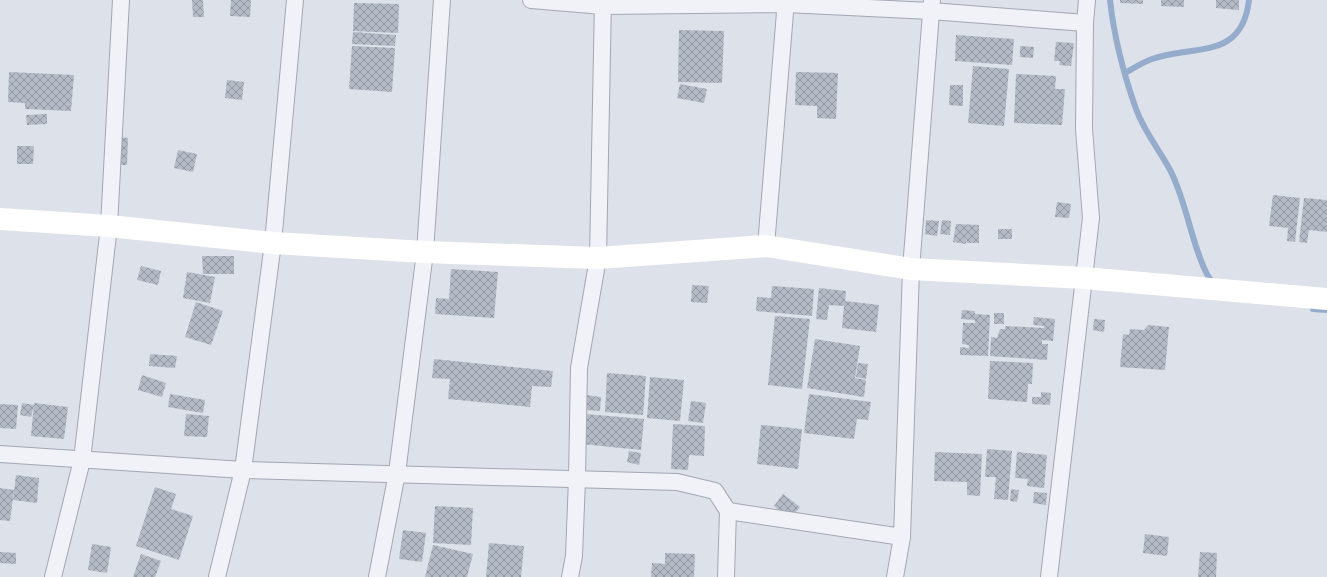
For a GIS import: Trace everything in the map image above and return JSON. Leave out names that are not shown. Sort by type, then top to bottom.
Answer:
[{"type":"street","points":[[53,577],[82,460],[109,226],[121,0]]},
{"type":"street","points":[[217,577],[243,470],[273,243],[295,0]]},
{"type":"street","points":[[377,577],[398,473],[425,252],[442,0]]},
{"type":"street","points":[[531,0],[603,3],[786,2],[931,6],[1085,24]]},
{"type":"street","points":[[1048,577],[1091,218],[1084,129],[1085,24],[1087,0]]},
{"type":"street","points":[[766,246],[786,2]]},
{"type":"street","points":[[570,577],[574,556],[579,368],[598,258],[603,3]]},
{"type":"street","points":[[895,577],[902,537],[911,269],[931,6]]},
{"type":"street","points":[[0,219],[109,226],[273,243],[425,252],[598,258],[766,246],[911,269],[1084,278],[1327,299]]},
{"type":"street","points":[[0,454],[243,470],[398,473],[677,482],[715,491],[728,511],[726,577]]},
{"type":"street","points":[[728,511],[902,537]]},
{"type":"building","points":[[192,0],[203,0],[204,17],[193,17]]},
{"type":"building","points":[[231,0],[251,0],[250,17],[230,16]]},
{"type":"building","points":[[1120,0],[1143,0],[1143,4],[1120,3]]},
{"type":"building","points":[[1161,0],[1184,0],[1184,7],[1161,6]]},
{"type":"building","points":[[1216,0],[1239,0],[1239,10],[1216,8]]},
{"type":"building","points":[[354,3],[399,4],[398,33],[353,31]]},
{"type":"building","points":[[679,30],[724,31],[722,83],[678,82]]},
{"type":"building","points":[[353,32],[396,35],[395,46],[352,44]]},
{"type":"building","points":[[956,35],[1014,39],[1012,65],[955,61]]},
{"type":"building","points":[[1056,42],[1074,43],[1071,66],[1059,65],[1060,61],[1054,61]]},
{"type":"building","points":[[352,46],[395,48],[392,92],[349,89]]},
{"type":"building","points":[[1020,46],[1034,47],[1033,58],[1020,57]]},
{"type":"building","points":[[973,66],[1009,69],[1004,126],[968,123]]},
{"type":"building","points":[[9,72],[74,75],[71,111],[25,109],[25,103],[8,102]]},
{"type":"building","points":[[796,72],[838,73],[836,119],[817,118],[817,106],[795,105]]},
{"type":"building","points":[[1016,74],[1056,76],[1055,89],[1065,89],[1062,125],[1014,123]]},
{"type":"building","points":[[227,80],[244,82],[242,100],[225,98]]},
{"type":"building","points":[[680,84],[707,89],[704,103],[677,98]]},
{"type":"building","points":[[950,85],[963,85],[963,106],[949,105]]},
{"type":"building","points":[[47,114],[47,124],[27,125],[26,115]]},
{"type":"building","points":[[118,137],[128,138],[127,165],[116,165]]},
{"type":"building","points":[[17,146],[34,146],[33,164],[17,164]]},
{"type":"building","points":[[178,150],[197,154],[193,172],[174,168]]},
{"type":"building","points":[[1273,195],[1300,198],[1295,242],[1287,241],[1288,228],[1269,226]]},
{"type":"building","points":[[1304,198],[1327,200],[1327,232],[1309,230],[1307,243],[1299,242]]},
{"type":"building","points":[[1057,202],[1071,204],[1069,218],[1055,217]]},
{"type":"building","points":[[926,220],[939,221],[937,236],[925,234]]},
{"type":"building","points":[[942,220],[951,221],[950,235],[940,234]]},
{"type":"building","points":[[956,224],[979,225],[979,243],[967,243],[967,237],[966,244],[953,242]]},
{"type":"building","points":[[998,229],[1012,229],[1012,239],[998,239]]},
{"type":"building","points":[[202,256],[234,256],[234,274],[203,274]]},
{"type":"building","points":[[141,266],[161,271],[158,285],[137,280]]},
{"type":"building","points":[[451,269],[498,272],[494,318],[435,314],[436,298],[449,299]]},
{"type":"building","points":[[187,272],[215,277],[210,303],[183,298]]},
{"type":"building","points":[[692,285],[709,286],[707,303],[691,302]]},
{"type":"building","points":[[772,286],[814,289],[812,316],[756,311],[757,297],[771,298]]},
{"type":"building","points":[[819,288],[846,291],[845,301],[879,305],[876,332],[842,328],[844,306],[829,305],[827,320],[816,319]]},
{"type":"building","points":[[196,302],[223,311],[211,345],[185,337]]},
{"type":"building","points":[[962,310],[975,311],[975,314],[990,315],[988,356],[960,355],[960,347],[969,348],[969,345],[962,344],[963,323],[975,323],[975,320],[961,319]]},
{"type":"building","points":[[994,313],[1004,313],[1004,324],[994,324]]},
{"type":"building","points":[[775,316],[810,319],[802,389],[768,385]]},
{"type":"building","points":[[1034,317],[1055,319],[1053,341],[1042,340],[1042,344],[1048,344],[1047,360],[990,356],[991,337],[997,338],[1000,329],[1005,329],[1005,326],[1044,328],[1044,326],[1033,325]]},
{"type":"building","points":[[1094,319],[1105,320],[1104,332],[1093,330]]},
{"type":"building","points":[[1148,325],[1169,327],[1165,370],[1120,367],[1123,334],[1129,335],[1130,329],[1144,330]]},
{"type":"building","points":[[815,339],[860,346],[855,378],[866,380],[864,397],[807,388]]},
{"type":"building","points":[[150,354],[177,356],[175,368],[149,366]]},
{"type":"building","points":[[434,359],[553,371],[551,387],[532,386],[530,407],[448,399],[450,379],[432,378]]},
{"type":"building","points":[[990,361],[1033,363],[1032,384],[1028,384],[1027,402],[988,399]]},
{"type":"building","points":[[858,363],[868,364],[866,379],[856,377]]},
{"type":"building","points":[[607,373],[646,376],[643,415],[605,412]]},
{"type":"building","points":[[142,375],[166,383],[162,397],[138,390]]},
{"type":"building","points":[[650,377],[684,380],[680,421],[647,418]]},
{"type":"building","points":[[1041,392],[1051,393],[1050,405],[1032,404],[1032,397],[1041,397]]},
{"type":"building","points":[[170,394],[205,400],[203,413],[168,407]]},
{"type":"building","points":[[809,394],[871,402],[868,420],[857,419],[854,439],[804,433]]},
{"type":"building","points":[[586,395],[601,397],[600,411],[585,410]]},
{"type":"building","points":[[691,401],[706,403],[703,423],[688,421]]},
{"type":"building","points":[[22,403],[34,405],[31,417],[20,415]]},
{"type":"building","points":[[34,403],[68,407],[64,439],[31,436]]},
{"type":"building","points":[[0,404],[18,405],[16,429],[0,428]]},
{"type":"building","points":[[186,414],[209,416],[207,437],[184,436]]},
{"type":"building","points":[[585,414],[644,419],[641,450],[582,444]]},
{"type":"building","points":[[673,424],[705,426],[704,456],[689,455],[688,470],[671,469]]},
{"type":"building","points":[[761,425],[802,429],[798,469],[757,464]]},
{"type":"building","points":[[987,449],[1012,451],[1008,500],[994,499],[996,477],[985,477]]},
{"type":"building","points":[[629,451],[641,453],[639,465],[627,462]]},
{"type":"building","points":[[935,452],[982,454],[980,496],[967,495],[967,482],[934,481]]},
{"type":"building","points":[[1017,452],[1047,455],[1044,488],[1027,486],[1028,479],[1015,478]]},
{"type":"building","points":[[16,475],[39,478],[37,503],[13,500]]},
{"type":"building","points":[[155,487],[176,494],[171,509],[193,516],[179,560],[136,546]]},
{"type":"building","points":[[0,488],[14,490],[10,521],[0,520]]},
{"type":"building","points":[[1011,489],[1019,490],[1017,502],[1010,501]]},
{"type":"building","points":[[1034,492],[1047,493],[1046,505],[1033,503]]},
{"type":"building","points":[[783,494],[800,507],[790,519],[774,506]]},
{"type":"building","points":[[435,506],[473,508],[471,545],[433,543]]},
{"type":"building","points":[[403,530],[426,533],[422,562],[399,559]]},
{"type":"building","points":[[1145,534],[1169,537],[1167,556],[1143,553]]},
{"type":"building","points":[[489,543],[524,546],[521,577],[486,577]]},
{"type":"building","points":[[92,544],[111,547],[107,573],[88,570]]},
{"type":"building","points":[[433,545],[473,554],[467,577],[425,577]]},
{"type":"building","points":[[0,552],[16,553],[16,564],[0,563]]},
{"type":"building","points":[[1200,552],[1217,553],[1216,577],[1198,577]]},
{"type":"building","points":[[665,553],[695,554],[694,577],[651,577],[652,563],[665,564]]},
{"type":"building","points":[[141,554],[161,561],[155,577],[133,577]]},
{"type":"waterway","points":[[1110,0],[1120,56],[1136,109],[1143,125],[1172,173],[1181,197],[1194,242],[1206,272],[1214,283]]},
{"type":"waterway","points":[[1125,73],[1152,59],[1214,47],[1226,42],[1237,33],[1245,19],[1249,0]]},
{"type":"waterway","points":[[1313,309],[1327,310]]}]
